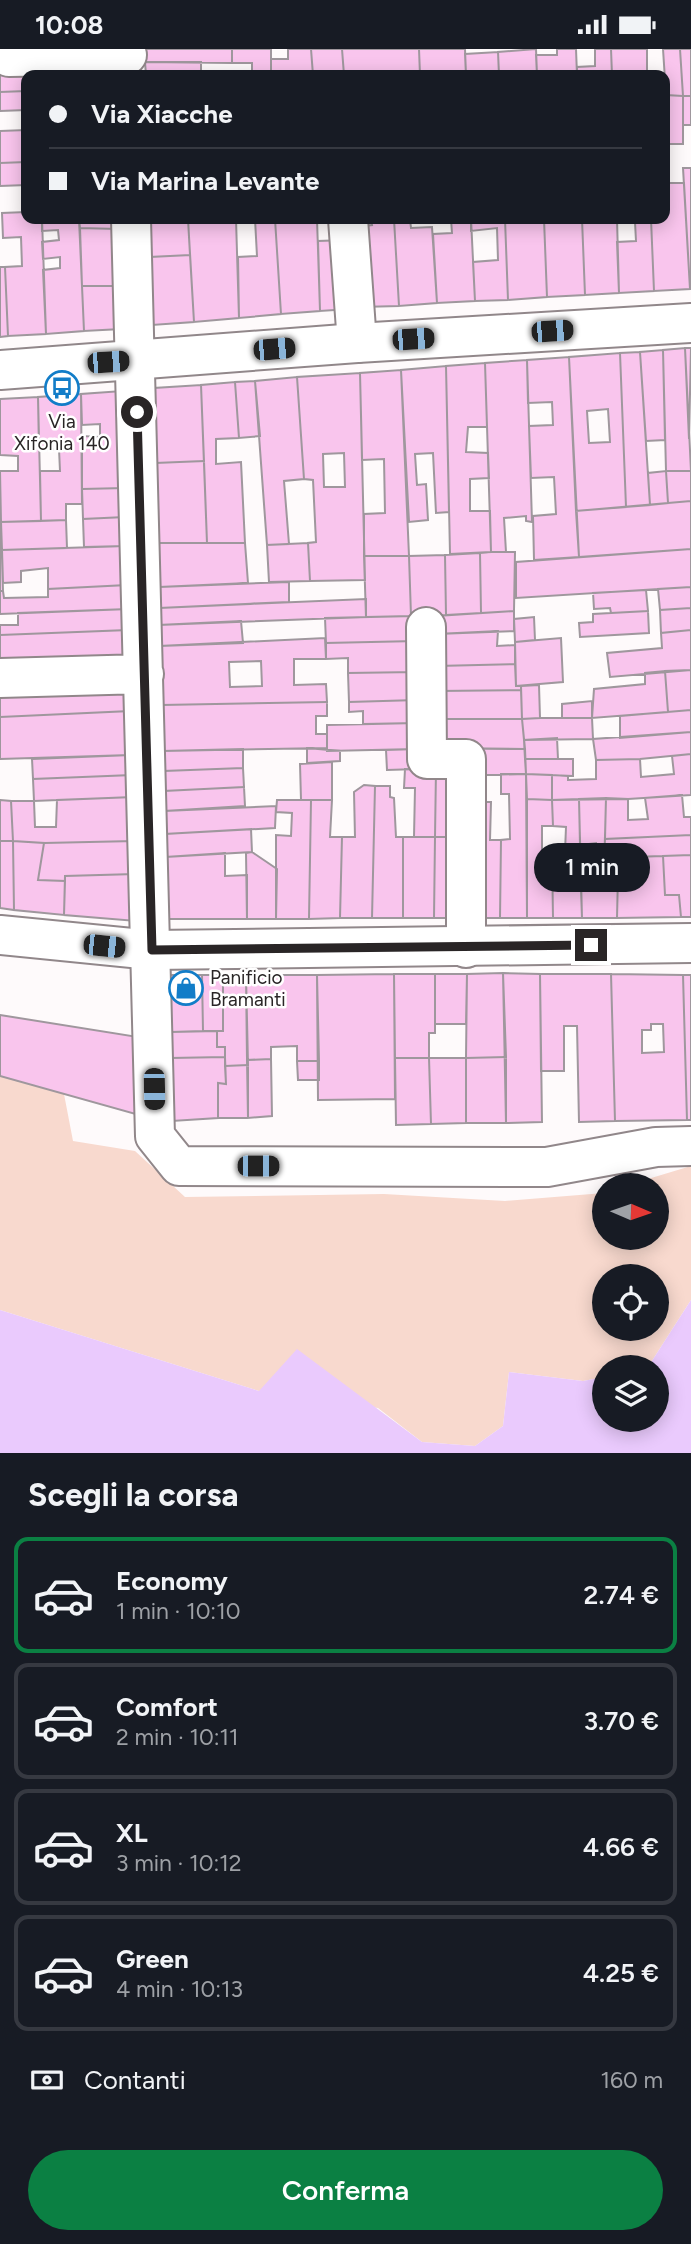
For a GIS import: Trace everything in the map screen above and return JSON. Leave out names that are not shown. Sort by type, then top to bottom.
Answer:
[{"type":"street","points":[[9,57],[127,60]]},
{"type":"street","points":[[131,224],[155,1136],[179,1166],[547,1167],[656,1147],[691,1146]]},
{"type":"street","points":[[348,224],[357,343]]},
{"type":"street","points":[[0,370],[357,343],[691,323]]},
{"type":"street","points":[[426,627],[427,759],[466,759],[466,948]]},
{"type":"street","points":[[0,678],[144,674]]},
{"type":"street","points":[[0,935],[152,950],[691,943]]},
{"type":"shaded area","points":[[0,1076],[64,1094],[73,1141],[135,1151],[185,1197],[384,1194],[505,1201],[592,1194],[592,1250],[669,1250],[668,1173],[691,1166],[691,1300],[669,1334],[669,1264],[592,1264],[592,1341],[665,1341],[656,1355],[592,1355],[592,1379],[583,1381],[509,1372],[503,1426],[475,1446],[422,1442],[378,1408],[259,1391],[0,1310]]},
{"type":"shaded area","points":[[691,1300],[691,1453],[0,1453],[0,1310],[259,1391],[297,1349],[422,1442],[475,1446],[503,1426],[509,1372],[583,1381],[592,1379],[592,1432],[669,1432],[669,1355],[656,1355],[665,1341],[669,1341],[669,1334]]},
{"type":"building","points":[[144,49],[232,49],[232,63],[145,62]]},
{"type":"building","points":[[232,49],[271,49],[271,70],[252,70],[252,63],[232,63]]},
{"type":"building","points":[[288,49],[311,49],[313,70],[271,70],[271,59],[288,59]]},
{"type":"building","points":[[311,49],[342,49],[344,70],[313,70]]},
{"type":"building","points":[[342,49],[419,49],[420,70],[344,70]]},
{"type":"building","points":[[419,49],[465,49],[466,70],[420,70]]},
{"type":"building","points":[[536,49],[537,70],[499,70],[498,52]]},
{"type":"building","points":[[557,49],[576,49],[577,70],[537,70],[536,55],[557,55]]},
{"type":"building","points":[[595,49],[611,49],[612,70],[577,70],[577,67],[595,66]]},
{"type":"building","points":[[611,49],[647,49],[647,70],[612,70]]},
{"type":"building","points":[[663,49],[680,49],[683,96],[670,95],[670,70],[664,70]]},
{"type":"building","points":[[680,49],[691,49],[691,96],[683,96]]},
{"type":"building","points":[[498,52],[499,70],[466,70],[465,54]]},
{"type":"building","points":[[145,62],[201,62],[201,70],[146,70]]},
{"type":"building","points":[[0,64],[21,73],[21,91],[0,92]]},
{"type":"building","points":[[21,91],[21,110],[0,111],[0,92]]},
{"type":"building","points":[[670,95],[683,96],[683,144],[670,144]]},
{"type":"building","points":[[683,96],[691,96],[691,125],[683,125]]},
{"type":"building","points":[[21,130],[21,162],[0,163],[0,131]]},
{"type":"building","points":[[21,162],[21,185],[0,186],[0,163]]},
{"type":"building","points":[[683,168],[691,168],[691,289],[690,289]]},
{"type":"building","points":[[670,183],[684,183],[690,289],[654,291],[651,224],[670,224]]},
{"type":"building","points":[[21,212],[21,224],[42,224],[46,334],[8,336],[5,267],[22,266],[21,237],[3,238],[2,213]]},
{"type":"building","points":[[42,224],[79,224],[84,331],[46,334],[43,270],[60,268],[60,257],[43,259],[42,242],[59,240],[58,230],[42,231]]},
{"type":"building","points":[[80,224],[118,224],[118,229],[80,228]]},
{"type":"building","points":[[149,224],[188,224],[190,255],[150,257]]},
{"type":"building","points":[[188,224],[236,224],[239,318],[194,322]]},
{"type":"building","points":[[255,224],[275,224],[281,314],[239,318],[238,257],[257,256]]},
{"type":"building","points":[[275,224],[317,224],[320,311],[281,314]]},
{"type":"building","points":[[394,224],[399,306],[360,307],[354,227]]},
{"type":"building","points":[[394,224],[411,224],[411,228],[432,227],[437,303],[399,306]]},
{"type":"building","points":[[451,224],[471,224],[475,301],[437,303],[433,234],[452,233]]},
{"type":"building","points":[[471,224],[505,224],[508,300],[475,301],[473,262],[498,260],[497,228],[471,231]]},
{"type":"building","points":[[505,224],[544,224],[547,297],[508,300]]},
{"type":"building","points":[[544,224],[582,224],[585,295],[547,297]]},
{"type":"building","points":[[582,224],[617,224],[619,293],[585,295]]},
{"type":"building","points":[[635,224],[651,224],[654,291],[619,293],[617,242],[636,241]]},
{"type":"building","points":[[80,228],[118,229],[120,286],[82,286]]},
{"type":"building","points":[[346,240],[350,309],[320,311],[318,241]]},
{"type":"building","points":[[190,255],[194,322],[152,325],[150,257]]},
{"type":"building","points":[[0,267],[5,267],[8,336],[0,337]]},
{"type":"building","points":[[82,286],[120,286],[121,329],[84,331]]},
{"type":"building","points":[[685,348],[691,471],[666,471],[663,350]]},
{"type":"building","points":[[685,348],[691,348],[689,439]]},
{"type":"building","points":[[663,350],[665,440],[646,441],[640,352]]},
{"type":"building","points":[[640,352],[650,505],[626,507],[620,353]]},
{"type":"building","points":[[620,353],[626,507],[576,511],[569,357]],"holes":[[[608,409],[610,442],[589,443],[587,411]]]},
{"type":"building","points":[[569,357],[579,557],[534,560],[533,516],[556,514],[554,477],[531,478],[529,426],[553,425],[552,402],[528,403],[527,360]]},
{"type":"building","points":[[527,360],[532,522],[526,521],[526,516],[504,518],[506,552],[491,552],[485,363]]},
{"type":"building","points":[[485,363],[487,427],[468,427],[466,452],[488,453],[489,478],[470,479],[470,511],[490,511],[491,552],[450,554],[446,366]]},
{"type":"building","points":[[446,366],[449,512],[436,513],[433,453],[415,454],[417,485],[426,484],[428,520],[409,522],[401,370]]},
{"type":"building","points":[[401,370],[409,556],[364,556],[364,514],[385,513],[384,459],[362,460],[360,373]]},
{"type":"building","points":[[360,373],[365,580],[310,581],[308,543],[316,542],[313,480],[304,479],[297,377]],"holes":[[[344,453],[345,487],[324,487],[323,454]]]},
{"type":"building","points":[[297,377],[304,479],[284,481],[289,544],[267,545],[255,381]]},
{"type":"building","points":[[255,381],[260,436],[239,438],[235,382]]},
{"type":"building","points":[[235,382],[239,438],[216,439],[216,464],[241,462],[245,543],[207,543],[201,385]]},
{"type":"building","points":[[201,385],[204,461],[155,463],[154,388]]},
{"type":"building","points":[[122,391],[125,488],[82,489],[82,436],[100,437],[100,424],[82,425],[81,394]]},
{"type":"building","points":[[81,394],[82,504],[66,504],[66,520],[41,521],[40,471],[60,471],[59,449],[39,450],[38,397]]},
{"type":"building","points":[[38,397],[41,521],[1,522],[0,471],[18,471],[18,456],[0,455],[0,399]]},
{"type":"building","points":[[204,461],[207,543],[158,543],[155,463]]},
{"type":"building","points":[[666,471],[668,503],[650,505],[648,473]]},
{"type":"building","points":[[666,471],[691,471],[691,501],[668,503]]},
{"type":"building","points":[[125,488],[125,517],[83,519],[82,489]]},
{"type":"building","points":[[0,490],[3,591],[0,591]]},
{"type":"building","points":[[691,501],[691,549],[579,557],[576,511]]},
{"type":"building","points":[[125,517],[126,546],[84,547],[83,519]]},
{"type":"building","points":[[66,520],[67,548],[2,550],[1,522]]},
{"type":"building","points":[[158,543],[245,543],[248,583],[159,587]]},
{"type":"building","points":[[308,543],[310,581],[269,582],[267,545]]},
{"type":"building","points":[[126,546],[127,585],[48,589],[48,568],[21,571],[21,582],[3,583],[2,550]]},
{"type":"building","points":[[691,549],[691,587],[516,598],[516,562]]},
{"type":"building","points":[[515,552],[514,611],[481,613],[480,553]]},
{"type":"building","points":[[480,553],[481,613],[446,615],[445,555]]},
{"type":"building","points":[[445,555],[446,615],[411,616],[409,556]]},
{"type":"building","points":[[364,556],[409,556],[411,616],[366,617]]},
{"type":"building","points":[[289,582],[289,602],[159,608],[159,587]]},
{"type":"building","points":[[127,585],[128,609],[0,614],[0,591],[3,591],[4,598],[48,597],[48,589]]},
{"type":"building","points":[[691,587],[691,608],[660,610],[658,589]]},
{"type":"building","points":[[646,590],[648,611],[611,613],[610,608],[594,609],[593,593]]},
{"type":"building","points":[[366,599],[366,617],[159,625],[159,608]]},
{"type":"building","points":[[691,608],[691,630],[661,633],[660,610]]},
{"type":"building","points":[[128,609],[128,630],[0,635],[0,625],[18,625],[18,613]]},
{"type":"building","points":[[514,611],[514,631],[437,634],[436,616]]},
{"type":"building","points":[[648,611],[649,633],[580,637],[579,623],[593,622],[593,614]]},
{"type":"building","points":[[415,616],[416,641],[326,643],[325,618]]},
{"type":"building","points":[[534,617],[535,640],[515,642],[514,619]]},
{"type":"building","points":[[241,621],[243,643],[160,646],[159,625]]},
{"type":"building","points":[[128,630],[129,668],[0,672],[0,635]]},
{"type":"building","points":[[691,630],[691,670],[610,677],[607,653],[662,648],[661,633]]},
{"type":"building","points":[[498,631],[497,646],[515,645],[515,664],[437,666],[437,634]]},
{"type":"building","points":[[325,638],[326,659],[294,659],[294,685],[326,684],[327,702],[162,705],[160,646]],"holes":[[[261,661],[262,686],[230,687],[229,662]]]},
{"type":"building","points":[[561,638],[563,682],[516,686],[515,642]]},
{"type":"building","points":[[416,641],[416,672],[348,673],[348,658],[326,659],[326,643]]},
{"type":"building","points":[[515,664],[516,686],[521,686],[521,690],[438,691],[437,666]]},
{"type":"building","points":[[691,670],[691,710],[668,712],[665,671]]},
{"type":"building","points":[[665,671],[668,712],[592,718],[594,689],[645,684],[645,673]]},
{"type":"building","points":[[416,672],[417,700],[349,702],[348,673]]},
{"type":"building","points":[[129,681],[130,711],[0,717],[0,687]]},
{"type":"building","points":[[539,685],[540,718],[522,719],[521,686]]},
{"type":"building","points":[[521,690],[522,719],[438,719],[438,691]]},
{"type":"building","points":[[417,700],[417,723],[363,724],[363,711],[349,712],[349,702]]},
{"type":"building","points":[[592,701],[592,718],[562,718],[562,704]]},
{"type":"building","points":[[327,702],[327,716],[316,716],[316,734],[327,734],[327,748],[163,751],[162,705]]},
{"type":"building","points":[[691,710],[691,732],[620,738],[620,716]]},
{"type":"building","points":[[130,711],[131,755],[0,759],[0,717]]},
{"type":"building","points":[[592,718],[593,739],[524,740],[522,719]]},
{"type":"building","points":[[438,719],[522,719],[525,749],[438,748]]},
{"type":"building","points":[[417,723],[417,749],[327,751],[327,725]]},
{"type":"building","points":[[691,732],[691,754],[596,760],[593,739]]},
{"type":"building","points":[[557,738],[558,759],[525,759],[524,740]]},
{"type":"building","points":[[307,748],[340,751],[340,761],[307,763]]},
{"type":"building","points":[[243,749],[243,768],[164,771],[163,751]]},
{"type":"building","points":[[417,749],[418,769],[387,770],[386,750]]},
{"type":"building","points":[[481,749],[525,749],[526,774],[481,775]]},
{"type":"building","points":[[691,754],[691,795],[552,800],[552,775],[568,776],[568,780],[596,779],[596,760],[640,759],[641,777],[674,774],[672,756]]},
{"type":"building","points":[[131,755],[132,775],[33,779],[32,759]]},
{"type":"building","points":[[525,759],[573,759],[573,776],[526,774]]},
{"type":"building","points":[[332,762],[332,800],[301,800],[300,764]]},
{"type":"building","points":[[243,768],[244,787],[164,791],[164,771]]},
{"type":"building","points":[[405,769],[436,770],[435,837],[414,837],[415,788],[404,788]]},
{"type":"building","points":[[436,770],[460,770],[459,837],[435,837]]},
{"type":"building","points":[[501,774],[526,774],[527,918],[500,918],[501,840],[510,839],[509,794],[501,794]]},
{"type":"building","points":[[526,774],[552,775],[552,800],[527,799]]},
{"type":"building","points":[[132,775],[133,797],[34,801],[33,779]]},
{"type":"building","points":[[364,785],[375,786],[372,918],[340,918],[342,837],[355,837],[354,792]]},
{"type":"building","points":[[375,786],[390,786],[390,797],[394,798],[396,837],[403,837],[403,918],[372,918]]},
{"type":"building","points":[[244,787],[245,806],[164,811],[164,791]]},
{"type":"building","points":[[682,795],[684,817],[691,817],[691,835],[605,839],[606,798],[628,799],[628,820],[648,819],[645,798]]},
{"type":"building","points":[[133,797],[134,841],[13,841],[11,801],[34,801],[35,827],[56,827],[57,800]]},
{"type":"building","points":[[606,798],[604,873],[618,874],[617,918],[582,918],[580,859],[597,858],[596,843],[580,845],[579,799]]},
{"type":"building","points":[[527,799],[552,800],[553,826],[542,826],[542,852],[552,851],[553,918],[527,918]]},
{"type":"building","points":[[579,799],[582,918],[553,918],[552,851],[565,852],[566,827],[553,826],[552,800]]},
{"type":"building","points":[[0,800],[11,801],[13,841],[0,841]]},
{"type":"building","points":[[277,800],[311,800],[309,919],[276,919],[276,835],[291,836],[292,813],[276,812]]},
{"type":"building","points":[[311,800],[332,800],[330,837],[342,837],[340,918],[309,919]]},
{"type":"building","points":[[474,802],[491,802],[490,840],[501,840],[500,918],[472,918]]},
{"type":"building","points":[[276,806],[275,828],[165,834],[164,811]]},
{"type":"building","points":[[251,829],[252,852],[166,857],[165,834]]},
{"type":"building","points":[[691,835],[691,855],[604,858],[605,839]]},
{"type":"building","points":[[403,837],[435,837],[434,918],[403,918]]},
{"type":"building","points":[[435,837],[459,837],[460,918],[434,918]]},
{"type":"building","points":[[0,841],[13,841],[14,910],[0,908]]},
{"type":"building","points":[[13,841],[44,843],[38,880],[65,881],[64,915],[14,910]]},
{"type":"building","points":[[134,841],[135,874],[65,876],[65,881],[38,880],[44,843]]},
{"type":"building","points":[[252,852],[277,869],[276,919],[247,919],[246,853]]},
{"type":"building","points":[[225,853],[225,876],[247,875],[247,919],[167,919],[166,857]]},
{"type":"building","points":[[691,855],[691,917],[681,917],[679,895],[665,895],[663,856]]},
{"type":"building","points":[[663,856],[665,895],[679,895],[681,917],[617,918],[618,874],[604,873],[604,858]]},
{"type":"building","points":[[135,874],[136,921],[64,915],[65,876]]},
{"type":"building","points":[[503,973],[506,1057],[466,1058],[467,974]]},
{"type":"building","points":[[503,973],[540,974],[542,1122],[506,1123]]},
{"type":"building","points":[[394,974],[395,1099],[318,1100],[317,975]]},
{"type":"building","points":[[394,974],[435,974],[435,1033],[429,1033],[429,1058],[395,1058]]},
{"type":"building","points":[[435,974],[467,974],[466,1024],[435,1024]]},
{"type":"building","points":[[540,974],[611,974],[615,1121],[579,1122],[577,1026],[564,1026],[564,1071],[541,1071]]},
{"type":"building","points":[[611,974],[683,975],[687,1120],[615,1121]],"holes":[[[651,1024],[663,1024],[664,1052],[642,1053],[642,1030],[651,1030]]]},
{"type":"building","points":[[169,975],[202,975],[203,1031],[171,1032]]},
{"type":"building","points":[[202,975],[223,975],[223,1031],[203,1031]]},
{"type":"building","points":[[223,975],[246,975],[248,1065],[225,1066],[225,1047],[217,1047],[217,1031],[223,1031]]},
{"type":"building","points":[[246,975],[317,975],[319,1061],[297,1061],[297,1046],[271,1047],[271,1059],[247,1060]]},
{"type":"building","points":[[683,975],[691,975],[691,1120],[687,1120]]},
{"type":"building","points":[[0,1015],[138,1037],[139,1115],[0,1076]]},
{"type":"building","points":[[217,1031],[217,1047],[225,1047],[225,1057],[171,1058],[171,1032]]},
{"type":"building","points":[[225,1057],[226,1084],[218,1083],[218,1118],[172,1121],[171,1058]]},
{"type":"building","points":[[506,1057],[506,1123],[466,1123],[466,1058]]},
{"type":"building","points":[[395,1058],[429,1058],[431,1124],[396,1125]]},
{"type":"building","points":[[429,1058],[466,1058],[466,1123],[431,1124]]},
{"type":"building","points":[[271,1059],[272,1116],[248,1118],[247,1060]]},
{"type":"building","points":[[297,1061],[319,1061],[319,1080],[298,1080]]},
{"type":"building","points":[[248,1065],[248,1118],[218,1118],[218,1083],[226,1084],[225,1066]]},
{"type":"place","name":"Via Xifonia 140","points":[[62,388]]},
{"type":"place","name":"Panificio Bramanti","points":[[186,988]]},
{"type":"route","points":[[137,412],[152,950],[591,945]]}]
